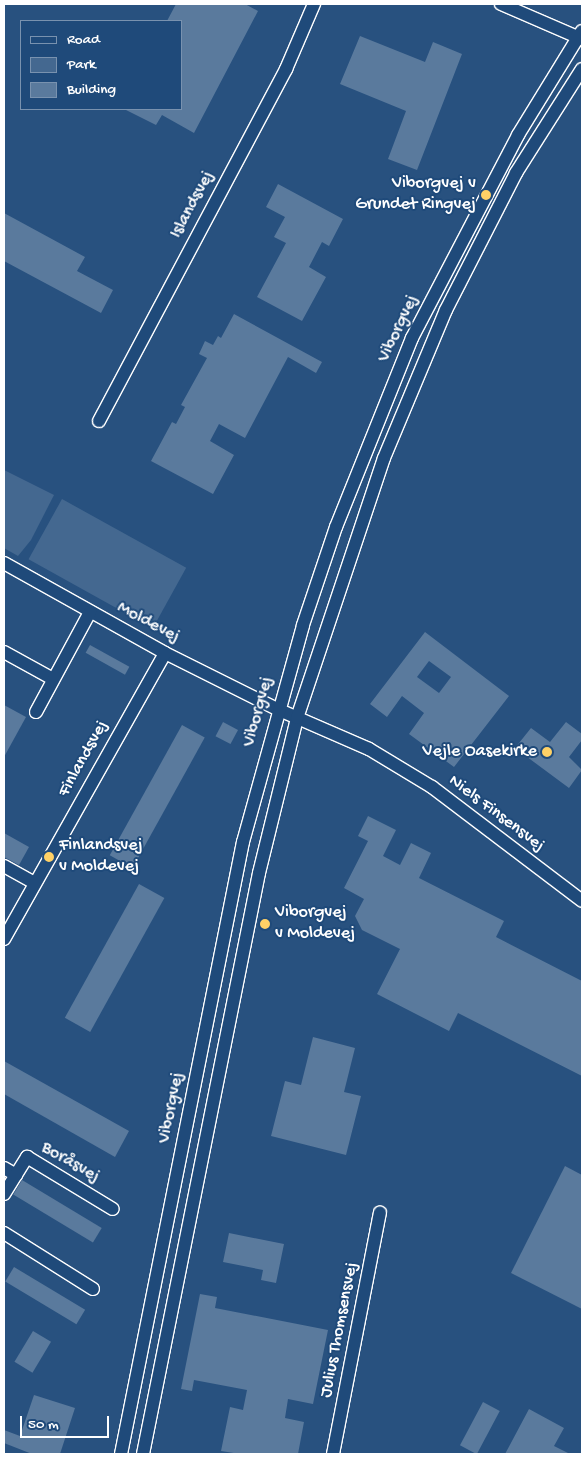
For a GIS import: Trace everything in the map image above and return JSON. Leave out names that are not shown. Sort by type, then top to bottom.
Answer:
[{"type":"street","name":"Islandsvej","points":[[98,421],[286,69],[314,4]]},
{"type":"street","points":[[501,4],[581,35]]},
{"type":"street","name":"Viborgvej","points":[[121,1454],[244,842],[277,709],[336,527],[412,338],[518,135],[581,35]]},
{"type":"street","name":"Viborgvej","points":[[143,1454],[258,883],[297,718],[343,572],[384,458],[446,310],[516,172],[582,69]]},
{"type":"street","name":"Moldevej","points":[[4,563],[90,612],[277,709]]},
{"type":"street","points":[[36,712],[90,612]]},
{"type":"street","points":[[4,652],[53,680]]},
{"type":"street","name":"Finlandsvej","points":[[4,939],[165,652]]},
{"type":"street","name":"Niels Finsensvej","points":[[277,709],[369,749],[432,787],[582,900]]},
{"type":"street","points":[[4,866],[35,883]]},
{"type":"street","name":"Boråsvej","points":[[4,1194],[27,1157],[113,1210]]},
{"type":"street","points":[[4,1168],[16,1175]]},
{"type":"street","name":"Julius Thomsensvej","points":[[333,1454],[380,1214]]},
{"type":"street","points":[[4,1233],[93,1288]]},
{"type":"green space","points":[[4,470],[54,495],[31,540],[18,556],[4,548]]},
{"type":"green space","points":[[62,499],[186,568],[153,628],[29,559]]},
{"type":"building","points":[[176,4],[245,4],[258,11],[194,133],[162,115],[156,125],[126,110],[182,110],[182,20],[168,20]]},
{"type":"building","points":[[360,36],[425,62],[433,42],[462,54],[417,170],[388,159],[406,111],[340,84]]},
{"type":"building","points":[[278,184],[343,219],[329,246],[322,242],[309,267],[326,277],[302,321],[257,297],[286,243],[274,237],[285,217],[266,207]]},
{"type":"building","points":[[4,213],[85,257],[77,271],[113,290],[101,313],[4,261]]},
{"type":"building","points":[[234,314],[322,362],[316,373],[288,357],[245,438],[219,424],[210,441],[234,455],[213,494],[151,461],[172,422],[176,424],[185,407],[181,405],[207,358],[199,354],[205,341],[213,345],[218,336],[221,338]]},
{"type":"building","points":[[425,632],[509,696],[454,767],[409,734],[424,713],[402,696],[387,717],[370,704]],"holes":[[[429,661],[451,677],[439,693],[417,677]]]},
{"type":"building","points":[[90,645],[129,667],[125,675],[86,653]]},
{"type":"building","points":[[4,705],[26,717],[4,757]]},
{"type":"building","points":[[223,722],[238,730],[230,744],[215,736]]},
{"type":"building","name":"Vejle Oasekirke","points":[[566,722],[582,734],[582,740],[569,757],[582,770],[569,788],[515,748],[531,728],[550,742]]},
{"type":"building","points":[[182,725],[205,738],[133,868],[110,855]]},
{"type":"building","points":[[368,816],[396,830],[383,856],[400,865],[411,843],[431,853],[419,878],[504,921],[496,937],[582,981],[582,1076],[458,1013],[449,1031],[377,994],[400,949],[362,930],[355,916],[364,899],[344,888],[368,841],[358,836]]},
{"type":"building","points":[[4,833],[29,847],[19,865],[4,857]]},
{"type":"building","points":[[139,884],[164,898],[90,1032],[65,1018]]},
{"type":"building","points":[[313,1037],[355,1048],[344,1092],[361,1096],[346,1155],[271,1136],[285,1081],[301,1085]]},
{"type":"building","points":[[4,1061],[129,1131],[115,1157],[4,1094]]},
{"type":"building","points":[[565,1166],[582,1175],[582,1309],[511,1273]]},
{"type":"building","points":[[22,1180],[102,1228],[93,1242],[13,1195]]},
{"type":"building","points":[[229,1233],[284,1244],[276,1283],[261,1280],[263,1270],[223,1262]]},
{"type":"building","points":[[14,1267],[85,1310],[76,1324],[5,1282]]},
{"type":"building","points":[[200,1294],[217,1297],[215,1308],[328,1330],[313,1404],[288,1399],[285,1418],[304,1422],[298,1454],[240,1454],[221,1451],[230,1407],[243,1410],[247,1390],[194,1380],[192,1391],[181,1389]]},
{"type":"building","points":[[33,1331],[51,1342],[32,1373],[14,1362]]},
{"type":"building","points":[[34,1395],[75,1408],[60,1454],[32,1454],[4,1443],[4,1430],[20,1436]]},
{"type":"building","points":[[483,1402],[500,1411],[477,1454],[460,1445]]},
{"type":"building","points":[[529,1409],[564,1428],[554,1446],[570,1454],[505,1454]]},
{"type":"place","name":"Viborgvej v Grundet Ringvej","points":[[486,195]]},
{"type":"place","name":"Vejle Oasekirke","points":[[547,752]]},
{"type":"place","name":"Finlandsvej v Moldevej","points":[[49,857]]},
{"type":"place","name":"Viborgvej v Moldevej","points":[[265,924]]}]
